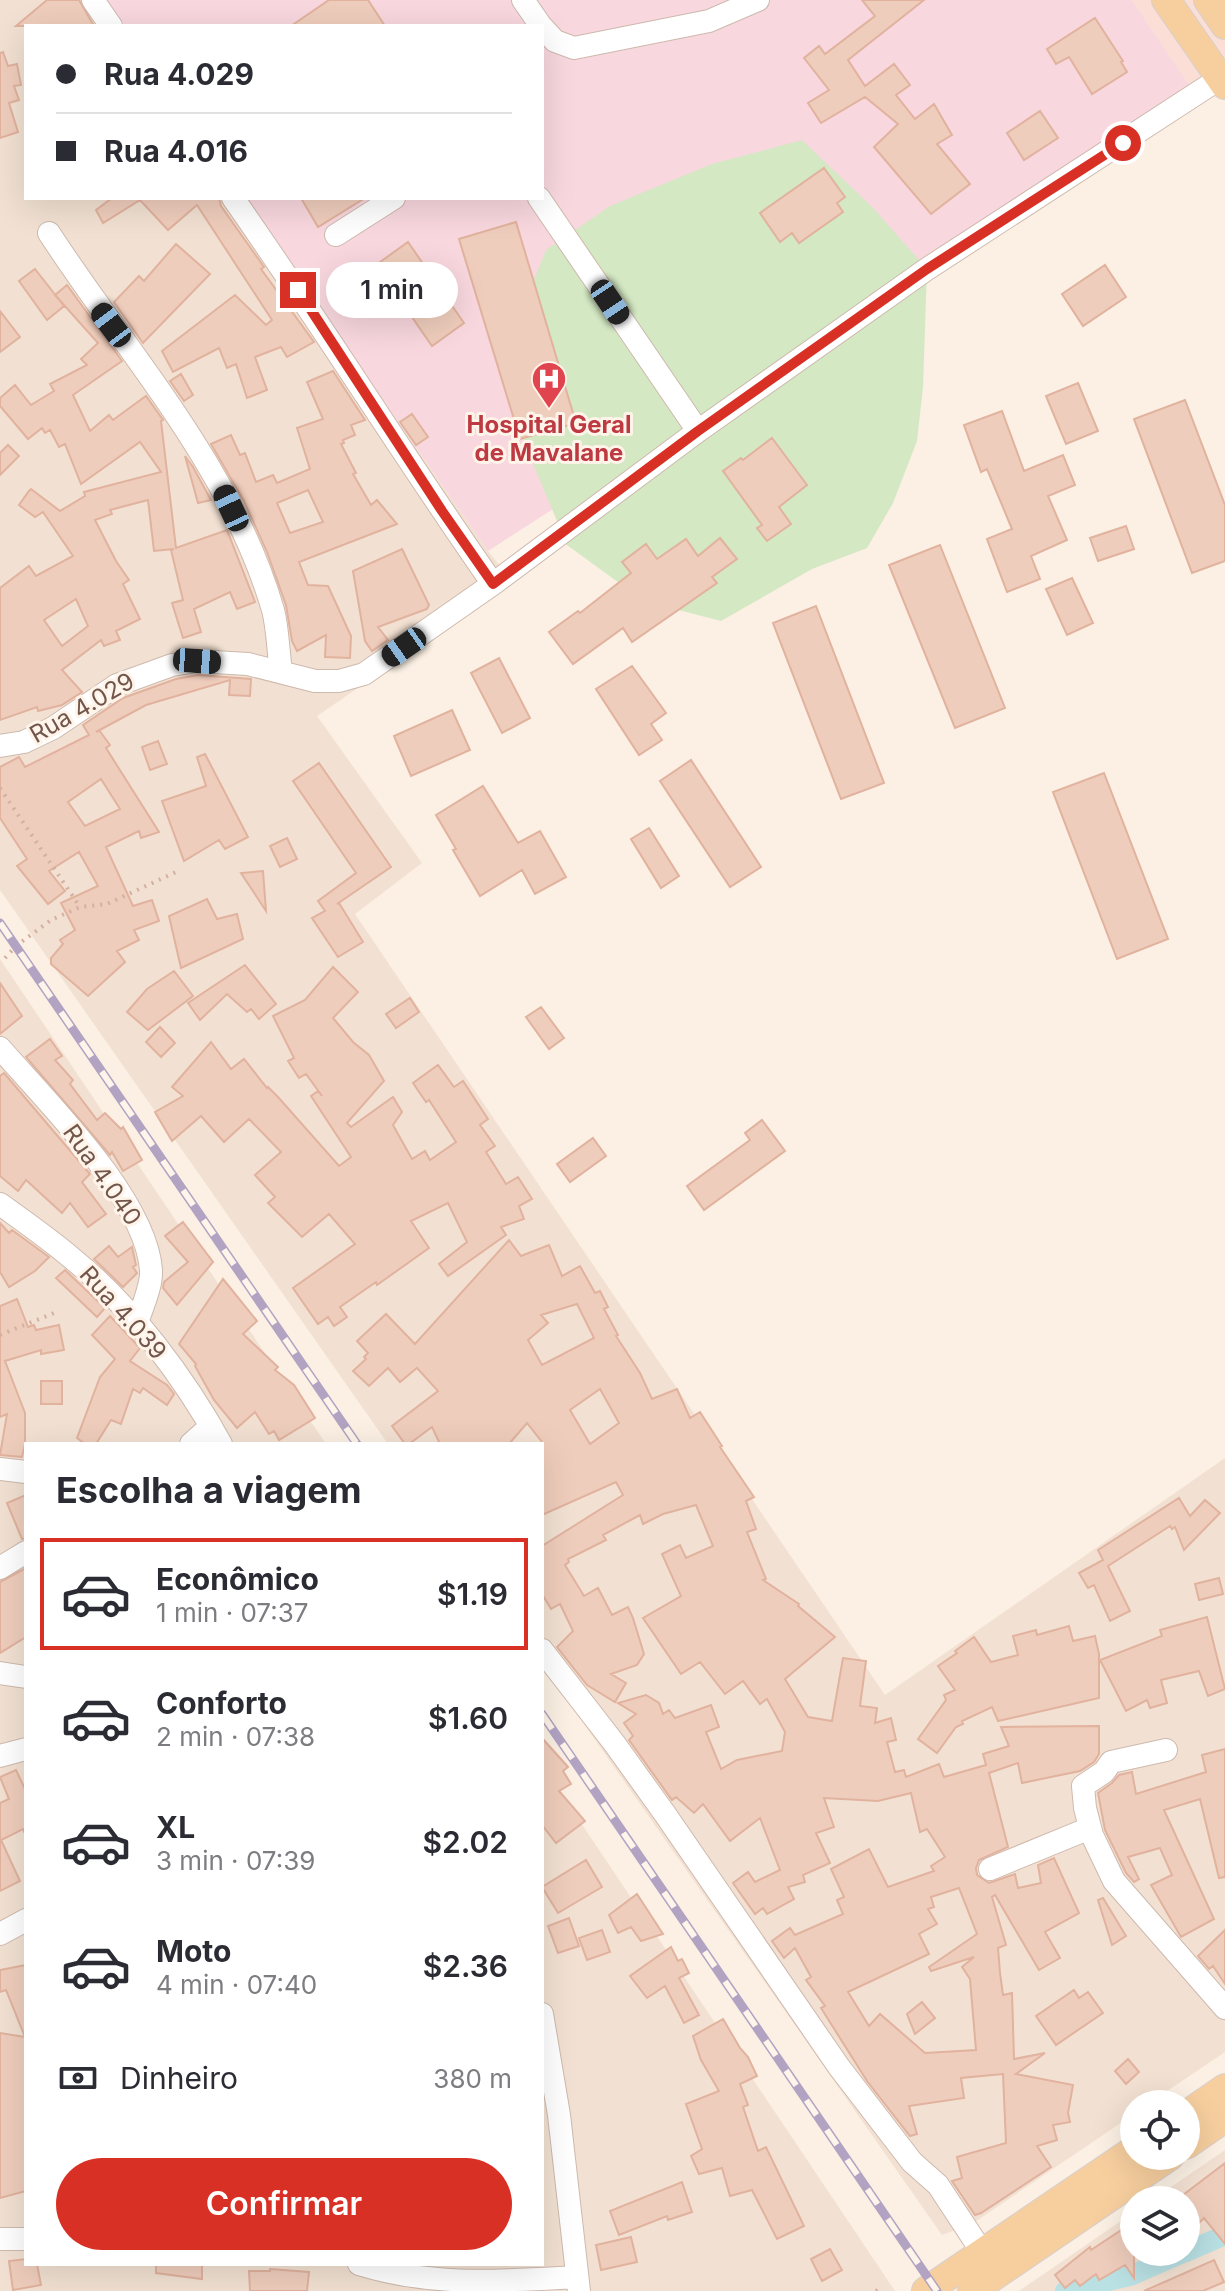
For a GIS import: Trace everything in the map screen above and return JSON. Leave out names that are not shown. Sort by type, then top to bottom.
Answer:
[{"type":"main road","points":[[1208,0],[1225,25]]},
{"type":"main road","points":[[1168,2],[1224,79]]},
{"type":"main road","points":[[1200,2105],[1225,2088]]},
{"type":"main road","points":[[1200,2135],[1225,2118]]},
{"type":"main road","points":[[926,2291],[1120,2159]]},
{"type":"main road","points":[[972,2291],[1149,2170]]},
{"type":"street","points":[[93,0],[110,24]]},
{"type":"street","points":[[523,0],[539,24]]},
{"type":"street","points":[[544,30],[555,41],[574,48],[709,21],[758,0]]},
{"type":"street","name":"Rua 4.029","points":[[0,746],[24,742],[53,728],[117,685],[153,670],[197,661],[248,664],[315,681],[339,681],[364,674],[927,269],[1224,79]]},
{"type":"street","points":[[234,200],[298,290],[433,498],[493,584]]},
{"type":"street","points":[[336,235],[391,200]]},
{"type":"street","points":[[540,200],[698,431]]},
{"type":"street","points":[[49,233],[94,302],[181,419],[218,481],[256,560],[274,613],[281,671]]},
{"type":"street","name":"Rua 4.040","points":[[0,1048],[65,1121],[123,1196],[136,1218],[148,1245],[151,1274],[137,1323]]},
{"type":"street","name":"Rua 4.039","points":[[0,1204],[76,1261],[137,1323],[172,1368],[216,1435]]},
{"type":"street","points":[[197,1442],[216,1435]]},
{"type":"street","points":[[0,1469],[24,1472]]},
{"type":"street","points":[[0,1568],[24,1553]]},
{"type":"street","points":[[544,1653],[665,1814],[839,2067],[912,2162],[938,2185],[982,2252]]},
{"type":"street","points":[[0,1673],[24,1677]]},
{"type":"street","points":[[1166,1750],[1115,1759],[1104,1772],[1086,1782],[1082,1791],[1090,1828],[1114,1881],[1225,2008]]},
{"type":"street","points":[[990,1869],[1090,1828]]},
{"type":"street","points":[[0,1934],[24,1921]]},
{"type":"street","points":[[366,2266],[431,2280],[578,2284],[559,2115],[544,2022]]},
{"type":"street","points":[[0,2239],[24,2239]]},
{"type":"path","points":[[0,788],[80,907]]},
{"type":"path","points":[[5,958],[51,920],[80,907],[107,904],[176,872]]},
{"type":"path","points":[[0,1335],[54,1313]]},
{"type":"shaded area","points":[[0,0],[105,0],[122,24],[24,24],[24,200],[244,200],[488,551],[513,582],[317,716],[422,863],[355,914],[885,1695],[1225,1458],[1225,2052],[1169,2090],[1120,2090],[1120,2124],[972,2224],[942,2235],[544,1667],[544,1442],[387,1442],[0,890]]},
{"type":"shaded area","name":"Hospital Geral de Mavalane","points":[[105,0],[1132,0],[1196,95],[488,551],[244,200],[544,200],[544,24],[122,24]]},
{"type":"shaded area","points":[[1132,0],[1225,0],[1225,75],[1196,95]]},
{"type":"shaded area","points":[[0,959],[325,1442],[24,1442],[24,2266],[544,2266],[544,1768],[895,2291],[0,2291]]},
{"type":"shaded area","points":[[1225,2150],[1225,2291],[1019,2291],[1120,2222],[1120,2266],[1200,2266],[1200,2186],[1172,2186]]},
{"type":"green space","points":[[802,140],[874,209],[927,269],[923,387],[917,441],[893,503],[867,548],[812,569],[721,621],[644,601],[567,545],[514,418],[516,324],[546,250],[610,206],[712,164]]},
{"type":"building","points":[[47,0],[79,0],[93,24],[24,24],[16,26]]},
{"type":"building","points":[[329,0],[368,0],[384,24],[294,24]]},
{"type":"building","points":[[862,0],[924,0],[848,60],[865,86],[894,64],[910,85],[896,95],[915,119],[934,104],[952,135],[937,144],[970,184],[931,214],[874,147],[898,124],[865,97],[821,123],[808,103],[829,90],[804,58],[819,46],[825,54],[875,16]]},
{"type":"building","points":[[1095,18],[1127,72],[1092,94],[1069,57],[1056,64],[1047,49]]},
{"type":"building","points":[[3,52],[8,66],[17,64],[21,85],[14,86],[19,100],[9,103],[18,132],[0,138],[0,53]]},
{"type":"building","points":[[1040,111],[1058,138],[1024,160],[1007,133]]},
{"type":"building","points":[[824,168],[845,197],[837,203],[843,212],[799,243],[792,233],[780,242],[760,213]]},
{"type":"building","points":[[109,200],[140,200],[103,223],[96,210]]},
{"type":"building","points":[[140,200],[220,200],[264,267],[261,269],[314,342],[287,357],[281,347],[255,357],[267,390],[247,398],[236,364],[227,368],[219,348],[173,372],[162,351],[235,295],[266,325],[272,320],[197,205],[168,230]]},
{"type":"building","points":[[302,200],[362,200],[318,227]]},
{"type":"building","points":[[516,222],[576,423],[520,439],[459,239]]},
{"type":"building","points":[[408,242],[464,323],[432,346],[376,265]]},
{"type":"building","points":[[176,244],[210,274],[143,343],[114,302],[139,276],[144,281]]},
{"type":"building","points":[[1105,265],[1126,297],[1083,326],[1062,294]]},
{"type":"building","points":[[35,269],[64,306],[47,320],[19,281]]},
{"type":"building","points":[[67,285],[122,361],[73,395],[90,431],[109,415],[113,420],[146,396],[163,420],[176,548],[227,530],[255,602],[237,609],[230,592],[194,609],[201,632],[183,638],[172,603],[183,600],[171,550],[174,549],[154,551],[148,500],[110,510],[112,514],[95,520],[129,580],[123,584],[140,619],[116,631],[120,640],[104,646],[101,640],[62,670],[82,692],[62,705],[38,711],[37,707],[0,720],[0,588],[29,566],[36,576],[73,556],[43,512],[35,517],[19,505],[31,489],[60,511],[85,496],[84,492],[161,472],[140,442],[81,484],[65,444],[59,447],[50,430],[45,433],[42,428],[28,439],[0,406],[0,398],[15,385],[31,405],[54,391],[50,384],[87,365],[81,359],[98,343],[55,295]],"holes":[[[76,599],[88,626],[62,646],[44,620]]]},
{"type":"building","points":[[0,311],[20,337],[0,352]]},
{"type":"building","points":[[333,371],[365,420],[351,425],[355,435],[341,444],[356,473],[353,474],[371,505],[377,500],[397,524],[299,562],[308,585],[328,586],[351,636],[350,658],[325,657],[326,635],[297,651],[292,641],[286,605],[267,552],[244,501],[211,444],[231,435],[240,455],[245,453],[256,482],[273,475],[277,483],[310,469],[297,428],[323,419],[307,382]],"holes":[[[308,490],[323,522],[290,533],[277,503]]]},
{"type":"building","points":[[181,374],[193,395],[184,401],[170,381]]},
{"type":"building","points":[[1078,383],[1098,431],[1066,444],[1046,396]]},
{"type":"building","points":[[1185,400],[1225,505],[1225,561],[1192,573],[1134,419]]},
{"type":"building","points":[[1002,411],[1024,471],[1063,455],[1075,485],[1048,496],[1067,540],[1031,556],[1040,579],[1007,592],[987,539],[1012,529],[987,469],[981,472],[964,425]]},
{"type":"building","points":[[412,414],[428,437],[416,445],[400,422]]},
{"type":"building","points":[[772,438],[807,485],[779,507],[791,524],[767,541],[757,528],[762,525],[723,471]]},
{"type":"building","points":[[8,445],[19,456],[0,475],[0,453]]},
{"type":"building","points":[[185,456],[193,467],[211,500],[198,503]]},
{"type":"building","points":[[1126,526],[1134,549],[1098,561],[1090,538]]},
{"type":"building","points":[[720,538],[737,559],[712,577],[717,583],[632,642],[623,628],[573,664],[549,632],[578,611],[580,613],[631,573],[622,562],[646,544],[657,559],[686,539],[698,556]]},
{"type":"building","points":[[940,545],[1005,708],[955,728],[889,565]]},
{"type":"building","points":[[402,549],[429,605],[427,609],[378,627],[388,640],[372,651],[365,641],[353,571]]},
{"type":"building","points":[[1072,578],[1093,623],[1067,635],[1046,589]]},
{"type":"building","points":[[816,606],[884,783],[841,799],[773,623]]},
{"type":"building","points":[[499,658],[530,718],[502,733],[471,673]]},
{"type":"building","points":[[632,666],[666,713],[651,724],[662,740],[639,755],[596,689]]},
{"type":"building","points":[[198,675],[251,679],[250,696],[229,695],[230,680],[146,705],[99,730],[110,745],[106,748],[159,832],[141,838],[139,831],[106,847],[133,906],[152,900],[159,921],[134,930],[139,940],[117,951],[125,962],[88,996],[51,964],[51,958],[63,944],[60,940],[75,930],[61,903],[98,886],[79,852],[49,871],[65,891],[48,904],[17,866],[27,859],[0,818],[0,767],[19,757],[25,767],[89,735],[83,725],[123,698],[176,679]],"holes":[[[101,779],[120,809],[85,826],[68,802]]]},
{"type":"building","points":[[452,710],[470,750],[411,776],[394,736]]},
{"type":"building","points":[[158,741],[167,764],[150,770],[142,747]]},
{"type":"building","points":[[205,754],[248,837],[225,849],[219,840],[184,861],[162,801],[206,786],[197,757]]},
{"type":"building","points":[[691,760],[761,867],[730,887],[660,781]]},
{"type":"building","points":[[319,763],[391,867],[337,904],[363,942],[338,957],[312,918],[325,911],[318,901],[356,873],[293,781]]},
{"type":"building","points":[[1104,773],[1168,939],[1117,959],[1053,792]]},
{"type":"building","points":[[483,786],[518,843],[540,831],[566,877],[535,894],[522,870],[480,896],[436,815]]},
{"type":"building","points":[[649,828],[679,876],[661,888],[631,839]]},
{"type":"building","points":[[287,838],[297,859],[280,867],[270,846]]},
{"type":"building","points":[[263,871],[266,911],[241,873]]},
{"type":"building","points":[[207,899],[217,919],[237,914],[243,939],[181,968],[169,916]]},
{"type":"building","points":[[245,965],[276,1004],[259,1019],[251,1009],[247,1012],[227,994],[200,1020],[188,1003]]},
{"type":"building","points":[[333,967],[358,992],[333,1018],[353,1042],[369,1055],[384,1081],[347,1123],[351,1127],[393,1097],[402,1112],[393,1125],[412,1159],[425,1151],[430,1160],[456,1142],[429,1100],[426,1102],[413,1083],[438,1065],[454,1087],[463,1081],[488,1119],[480,1125],[495,1146],[486,1152],[506,1184],[518,1177],[532,1199],[519,1206],[524,1219],[501,1227],[506,1235],[448,1276],[439,1264],[467,1242],[448,1203],[411,1221],[429,1248],[340,1307],[347,1317],[334,1326],[328,1317],[318,1324],[293,1288],[355,1244],[329,1214],[302,1237],[268,1203],[275,1197],[255,1175],[281,1152],[249,1119],[224,1142],[201,1116],[172,1141],[155,1112],[183,1096],[172,1087],[211,1042],[231,1069],[244,1059],[339,1166],[351,1157],[311,1096],[318,1091],[322,1096],[306,1074],[299,1078],[288,1061],[294,1058],[273,1016],[305,1000]]},
{"type":"building","points":[[174,971],[193,996],[148,1030],[127,1012],[147,989]]},
{"type":"building","points":[[0,983],[22,1016],[0,1034]]},
{"type":"building","points":[[410,998],[419,1012],[396,1028],[386,1014]]},
{"type":"building","points":[[541,1007],[564,1038],[549,1049],[526,1017]]},
{"type":"building","points":[[160,1027],[175,1043],[161,1057],[146,1042]]},
{"type":"building","points":[[50,1039],[62,1056],[55,1060],[73,1080],[70,1084],[97,1120],[105,1113],[121,1129],[123,1127],[142,1160],[123,1171],[112,1152],[110,1155],[26,1057]]},
{"type":"building","points":[[4,1073],[90,1174],[82,1182],[106,1214],[88,1227],[70,1203],[62,1213],[26,1180],[18,1191],[0,1176],[0,1076]]},
{"type":"building","points":[[762,1120],[785,1151],[704,1210],[687,1186],[750,1140],[745,1133]]},
{"type":"building","points":[[593,1138],[606,1156],[570,1182],[557,1164]]},
{"type":"building","points":[[183,1222],[213,1262],[177,1305],[163,1288],[164,1282],[188,1262],[165,1236]]},
{"type":"building","points":[[0,1223],[9,1233],[12,1230],[49,1257],[35,1271],[9,1287],[0,1272]]},
{"type":"building","points":[[509,1240],[521,1256],[549,1245],[562,1276],[580,1266],[595,1293],[600,1291],[616,1336],[640,1373],[652,1399],[677,1389],[690,1418],[700,1412],[754,1497],[746,1501],[756,1529],[747,1532],[766,1579],[763,1580],[799,1604],[835,1637],[785,1679],[808,1717],[832,1721],[843,1658],[866,1661],[860,1706],[877,1708],[875,1723],[891,1718],[896,1740],[887,1742],[895,1772],[904,1770],[906,1777],[939,1764],[944,1777],[986,1765],[983,1754],[1009,1746],[1001,1727],[1099,1726],[1099,1754],[1094,1762],[1080,1771],[1022,1783],[1018,1763],[989,1773],[1008,1847],[979,1860],[976,1868],[977,1875],[989,1883],[1015,1874],[1018,1888],[1041,1883],[1038,1865],[1054,1858],[1079,1913],[1045,1932],[1060,1958],[1039,1970],[995,1895],[992,1897],[1006,1945],[998,1948],[1003,1995],[1012,1993],[1014,2059],[1045,2053],[1016,2074],[1073,2085],[1068,2113],[1070,2122],[1053,2125],[1057,2140],[1037,2146],[1051,2167],[975,2215],[952,2181],[962,2178],[957,2157],[1006,2143],[1003,2074],[961,2078],[964,2098],[909,2106],[917,2134],[910,2136],[867,2081],[821,2008],[825,2006],[806,1980],[811,1977],[795,1948],[784,1958],[772,1941],[790,1928],[795,1935],[843,1914],[837,1900],[844,1897],[831,1869],[869,1849],[888,1887],[934,1871],[931,1866],[945,1857],[927,1829],[920,1832],[911,1793],[878,1801],[824,1798],[834,1827],[816,1833],[830,1863],[803,1875],[805,1882],[788,1887],[794,1899],[767,1914],[763,1908],[755,1914],[733,1883],[748,1872],[755,1882],[780,1870],[760,1818],[730,1841],[703,1804],[694,1813],[676,1797],[672,1800],[629,1740],[633,1736],[624,1723],[636,1714],[618,1703],[646,1695],[659,1703],[663,1714],[669,1710],[675,1718],[711,1705],[719,1727],[706,1732],[721,1769],[737,1760],[782,1751],[785,1732],[767,1699],[760,1704],[743,1681],[725,1694],[700,1662],[681,1674],[643,1618],[681,1596],[662,1554],[680,1545],[686,1558],[713,1546],[696,1505],[663,1514],[643,1524],[640,1515],[603,1535],[606,1540],[568,1559],[565,1565],[584,1596],[598,1588],[612,1615],[628,1607],[633,1618],[644,1654],[637,1665],[611,1674],[626,1683],[615,1702],[587,1685],[557,1647],[573,1631],[560,1604],[551,1609],[544,1597],[544,1545],[623,1495],[616,1482],[544,1514],[544,1442],[527,1423],[511,1442],[439,1442],[432,1427],[412,1442],[404,1442],[392,1426],[438,1391],[417,1368],[400,1382],[388,1368],[369,1386],[353,1371],[368,1353],[357,1341],[386,1314],[415,1344]],"holes":[[[577,1304],[594,1338],[542,1365],[528,1340],[548,1323],[541,1315]],[[600,1389],[619,1423],[590,1444],[570,1410]],[[959,1888],[977,1934],[929,1967],[931,1971],[974,1957],[962,1967],[970,1979],[976,2050],[925,2053],[880,2014],[869,2026],[848,1992],[929,1954],[919,1934],[937,1924],[928,1909],[934,1907],[931,1897]]]},
{"type":"building","points":[[109,1246],[118,1257],[132,1247],[136,1265],[133,1267],[137,1273],[123,1287],[94,1259]]},
{"type":"building","points":[[65,1270],[105,1308],[97,1317],[56,1278]]},
{"type":"building","points":[[223,1279],[257,1321],[243,1334],[278,1367],[275,1370],[294,1385],[315,1418],[279,1440],[274,1431],[269,1434],[255,1412],[237,1428],[214,1400],[196,1364],[179,1344]]},
{"type":"building","points":[[17,1299],[28,1327],[34,1325],[36,1330],[59,1325],[64,1350],[41,1354],[41,1350],[5,1361],[25,1413],[22,1457],[0,1455],[7,1414],[0,1417],[0,1306]]},
{"type":"building","points":[[110,1316],[140,1348],[130,1361],[167,1385],[174,1394],[167,1405],[143,1388],[140,1393],[133,1389],[121,1424],[111,1420],[97,1442],[82,1442],[77,1438],[100,1377],[115,1359],[92,1335]]},
{"type":"building","points":[[41,1381],[62,1381],[62,1404],[41,1404]]},
{"type":"building","points":[[24,1496],[24,1538],[22,1539],[7,1503]]},
{"type":"building","points":[[1179,1498],[1190,1516],[1205,1500],[1220,1513],[1184,1550],[1175,1527],[1172,1529],[1170,1526],[1108,1566],[1130,1611],[1110,1621],[1094,1585],[1088,1588],[1079,1573],[1103,1560],[1098,1550]]},
{"type":"building","points":[[24,1569],[24,1638],[0,1653],[0,1582]]},
{"type":"building","points":[[1219,1578],[1223,1594],[1199,1600],[1195,1584]]},
{"type":"building","points":[[1207,1617],[1225,1689],[1208,1696],[1199,1671],[1161,1680],[1167,1703],[1150,1708],[1147,1700],[1126,1711],[1100,1660],[1162,1636],[1160,1630]]},
{"type":"building","points":[[1069,1626],[1073,1641],[1095,1636],[1099,1654],[1099,1698],[998,1721],[992,1707],[962,1721],[963,1724],[956,1727],[937,1753],[918,1739],[946,1700],[944,1695],[955,1690],[938,1666],[957,1653],[955,1651],[974,1637],[991,1662],[1018,1655],[1013,1636],[1036,1630],[1037,1635]]},
{"type":"building","points":[[544,1740],[568,1767],[563,1771],[571,1784],[559,1791],[585,1821],[556,1843],[544,1828]]},
{"type":"building","points":[[1225,1749],[1225,1877],[1219,1878],[1200,1799],[1164,1810],[1214,1919],[1181,1937],[1151,1885],[1172,1875],[1160,1848],[1128,1857],[1139,1879],[1134,1882],[1126,1873],[1105,1830],[1098,1793],[1119,1775],[1132,1772],[1136,1794],[1206,1772],[1202,1755]]},
{"type":"building","points":[[16,1770],[24,1787],[24,1831],[23,1829],[1,1840],[20,1881],[0,1891],[0,1803],[9,1799],[0,1777]]},
{"type":"building","points":[[586,1860],[602,1887],[558,1913],[544,1886]]},
{"type":"building","points":[[637,1894],[663,1934],[641,1941],[631,1927],[618,1933],[609,1915]]},
{"type":"building","points":[[1103,1898],[1126,1936],[1112,1945],[1098,1900]]},
{"type":"building","points":[[569,1918],[579,1946],[558,1953],[548,1926]]},
{"type":"building","points":[[602,1930],[610,1952],[587,1960],[579,1938]]},
{"type":"building","points":[[1225,1930],[1225,1984],[1213,1966],[1209,1969],[1198,1956]]},
{"type":"building","points":[[671,1947],[689,1973],[679,1978],[699,2015],[684,2023],[665,1986],[647,1998],[630,1976]]},
{"type":"building","points":[[24,1965],[24,2035],[6,1990],[0,1992],[0,1970]]},
{"type":"building","points":[[1074,1990],[1079,1998],[1088,1992],[1103,2013],[1056,2045],[1036,2016]]},
{"type":"building","points":[[922,2002],[935,2018],[915,2034],[907,2014]]},
{"type":"building","points":[[723,2019],[757,2076],[740,2084],[748,2105],[743,2107],[758,2151],[766,2147],[804,2226],[777,2239],[752,2190],[730,2196],[722,2168],[699,2174],[691,2156],[702,2149],[686,2104],[719,2091],[701,2060],[693,2036]]},
{"type":"building","points":[[0,2033],[24,2037],[24,2192],[0,2198]]},
{"type":"building","points":[[1128,2059],[1139,2072],[1126,2084],[1115,2071]]},
{"type":"building","points":[[1225,2163],[1225,2244],[1204,2218],[1200,2222],[1200,2186],[1195,2186]]},
{"type":"building","points":[[682,2182],[692,2212],[668,2220],[667,2216],[619,2235],[610,2211]]},
{"type":"building","points":[[1120,2231],[1120,2266],[1123,2266],[1099,2280],[1096,2274],[1080,2286],[1075,2280],[1065,2288],[1055,2275],[1090,2247],[1091,2250]]},
{"type":"building","points":[[631,2237],[637,2262],[601,2270],[596,2245]]},
{"type":"building","points":[[830,2249],[842,2270],[822,2281],[811,2259]]},
{"type":"building","points":[[24,2259],[24,2266],[37,2266],[41,2285],[13,2290],[9,2261]]},
{"type":"building","points":[[1214,2260],[1224,2282],[1203,2291],[1144,2291]]},
{"type":"building","points":[[156,2266],[202,2266],[202,2279],[156,2273]]},
{"type":"building","points":[[1126,2266],[1134,2266],[1134,2278]]},
{"type":"building","points":[[249,2271],[309,2272],[307,2291],[250,2291]]},
{"type":"waterway","points":[[1200,2246],[1225,2235]]},
{"type":"waterway","points":[[1065,2291],[1130,2276],[1153,2266]]},
{"type":"railway","points":[[0,923],[356,1442]]},
{"type":"railway","points":[[544,1717],[937,2291]]},
{"type":"place","name":"Hospital Geral de Mavalane","points":[[549,410]]},
{"type":"route","points":[[298,290],[493,584],[698,431],[927,269],[1123,143]]}]
